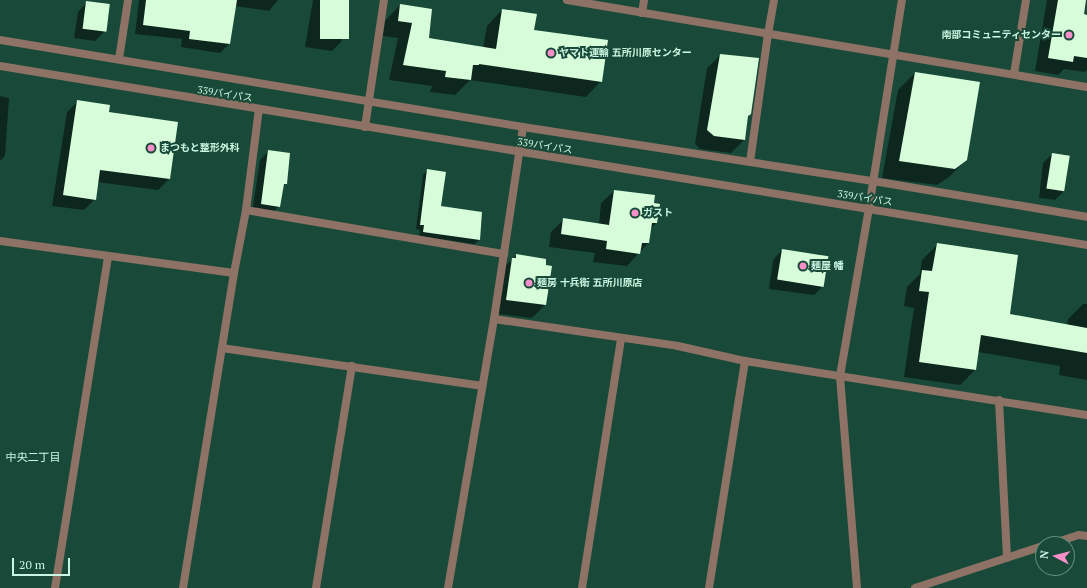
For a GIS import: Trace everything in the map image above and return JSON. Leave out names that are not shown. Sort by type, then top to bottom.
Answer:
[{"type":"street","points":[[119,60],[128,0]]},
{"type":"street","points":[[365,127],[367,101],[384,0]]},
{"type":"street","points":[[567,0],[1087,87]]},
{"type":"street","points":[[642,13],[644,0]]},
{"type":"street","points":[[750,162],[774,0]]},
{"type":"street","points":[[857,588],[840,376],[869,208],[902,0]]},
{"type":"street","points":[[1014,74],[1026,0]]},
{"type":"street","points":[[0,40],[522,127],[873,181],[1087,217]]},
{"type":"street","name":"339バイパス","points":[[0,66],[1087,245]]},
{"type":"street","points":[[183,588],[234,273],[246,210],[259,109]]},
{"type":"street","points":[[448,588],[481,386],[494,319],[522,127]]},
{"type":"street","points":[[246,210],[504,254]]},
{"type":"street","points":[[0,241],[234,273]]},
{"type":"street","points":[[55,588],[108,256]]},
{"type":"street","points":[[494,319],[622,339],[678,346],[745,361],[1087,415]]},
{"type":"street","points":[[582,588],[622,339]]},
{"type":"street","points":[[222,348],[481,386]]},
{"type":"street","points":[[709,588],[745,361]]},
{"type":"street","points":[[316,588],[352,366]]},
{"type":"street","points":[[999,400],[1007,558]]},
{"type":"street","points":[[1075,536],[1087,536]]},
{"type":"street","points":[[915,588],[1035,549]]},
{"type":"building","points":[[146,0],[237,0],[230,44],[189,39],[190,31],[143,25]]},
{"type":"building","points":[[320,0],[349,0],[349,39],[320,39]]},
{"type":"building","name":"南部コミュニティセンター","points":[[1058,0],[1086,0],[1084,14],[1087,15],[1087,58],[1074,56],[1073,62],[1048,58]]},
{"type":"building","points":[[86,1],[110,4],[106,32],[83,29]]},
{"type":"building","name":"ヤマト運輸 五所川原センター","points":[[400,4],[432,9],[429,38],[496,49],[502,9],[537,14],[534,30],[608,40],[602,82],[479,64],[473,65],[471,80],[445,77],[446,71],[403,65],[412,23],[398,21]]},
{"type":"building","points":[[720,54],[759,58],[751,114],[748,116],[745,140],[714,136],[707,130]]},
{"type":"building","points":[[915,72],[980,82],[967,160],[955,169],[899,161]]},
{"type":"building","points":[[77,100],[110,105],[109,112],[178,122],[170,179],[100,170],[96,200],[63,195]]},
{"type":"building","points":[[268,150],[290,153],[287,184],[284,184],[280,207],[261,204]]},
{"type":"building","points":[[1052,153],[1070,156],[1064,191],[1046,189]]},
{"type":"building","points":[[427,169],[446,172],[441,206],[482,212],[480,240],[423,232],[424,225],[420,225]]},
{"type":"building","name":"ガスト","points":[[614,190],[655,195],[654,203],[660,204],[657,223],[652,223],[649,243],[642,243],[640,254],[606,249],[607,241],[561,234],[563,218],[609,225]]},
{"type":"building","points":[[937,243],[1018,255],[1010,314],[1087,328],[1087,353],[981,335],[976,370],[919,362],[929,292],[919,291],[922,270],[932,271]]},
{"type":"building","name":"麺屋 幡","points":[[782,249],[828,256],[824,287],[777,280]]},
{"type":"building","name":"麺房 十兵衛 五所川原店","points":[[516,254],[546,259],[546,265],[552,266],[546,305],[506,300],[512,258],[516,258]]},
{"type":"place","name":"南部コミュニティセンター","points":[[1069,35]]},
{"type":"place","name":"ヤマト運輸 五所川原センター","points":[[551,53]]},
{"type":"place","name":"まつもと整形外科","points":[[151,148]]},
{"type":"place","name":"ガスト","points":[[635,213]]},
{"type":"place","name":"麺屋 幡","points":[[803,266]]},
{"type":"place","name":"麺房 十兵衛 五所川原店","points":[[529,283]]},
{"type":"district","name":"中央二丁目","points":[[33,457]]}]
